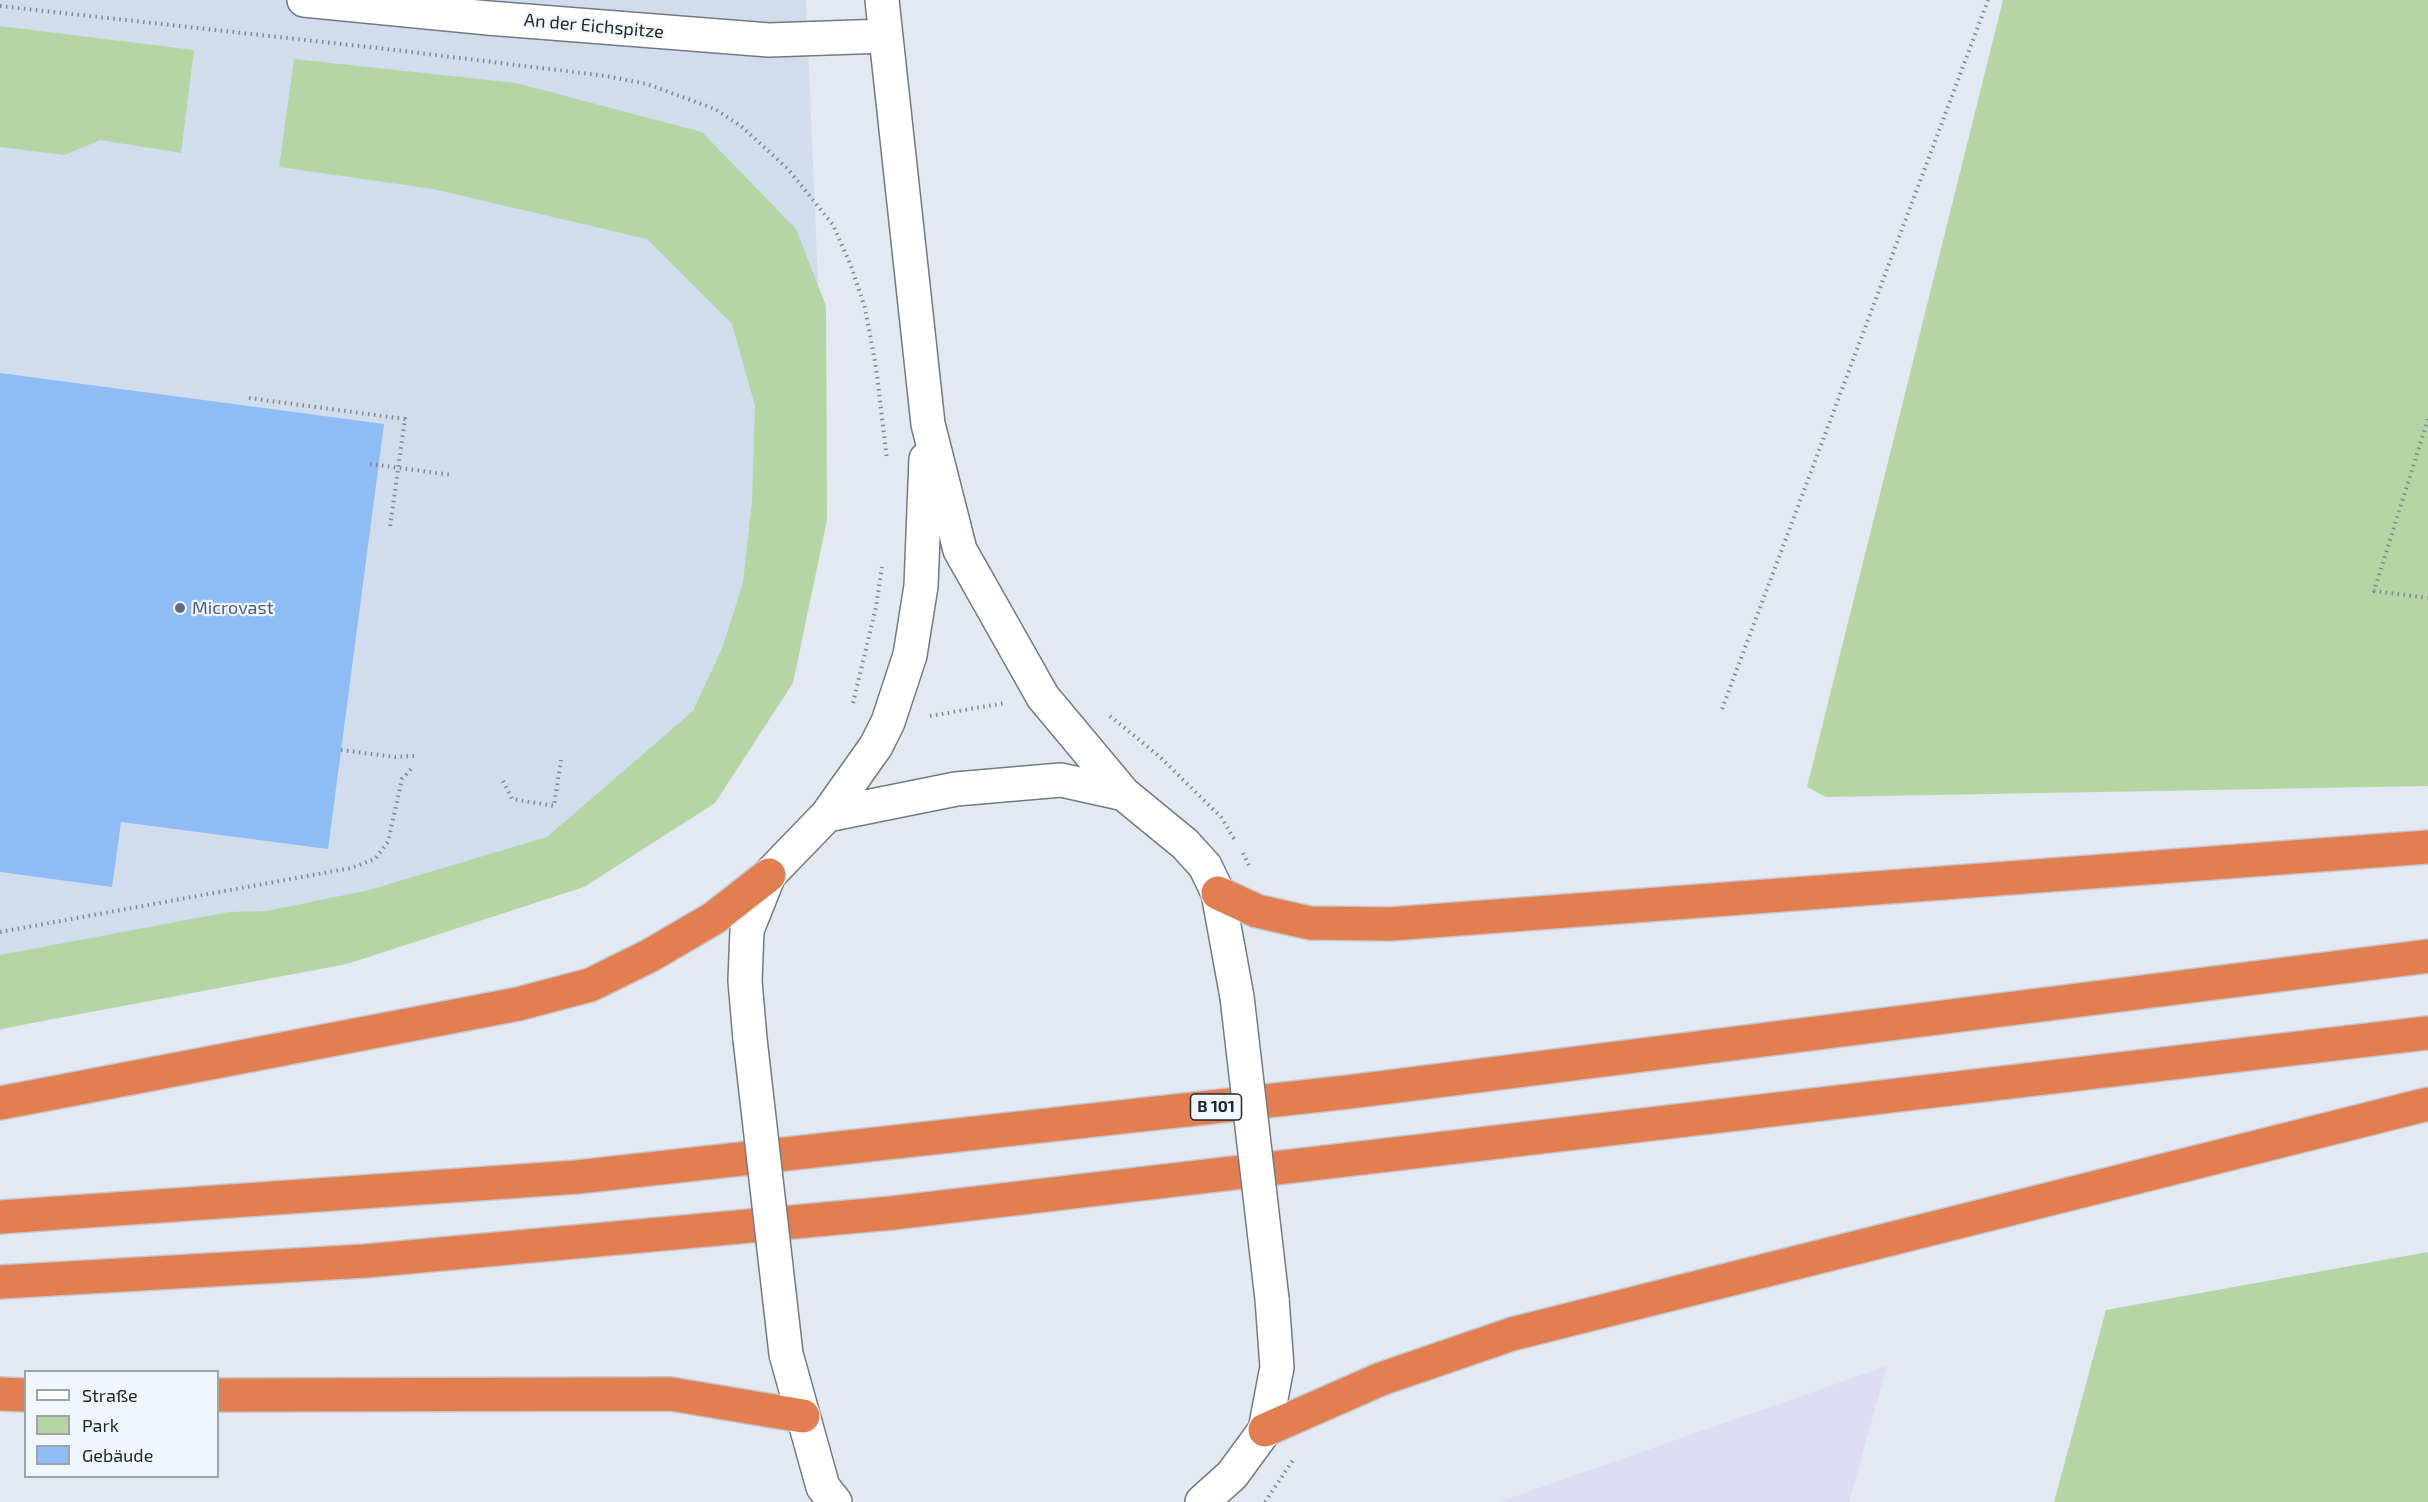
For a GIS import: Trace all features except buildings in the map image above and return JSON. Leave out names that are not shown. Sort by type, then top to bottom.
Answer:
[{"type":"highway","points":[[1218,893],[1257,911],[1310,923],[1390,924],[2428,847]]},
{"type":"highway","points":[[0,1103],[518,1004],[590,985],[649,956],[714,918],[769,875]]},
{"type":"highway","name":"B 101","points":[[0,1217],[577,1178],[1348,1092],[2428,956]]},
{"type":"highway","points":[[0,1282],[365,1260],[892,1213],[2428,1033]]},
{"type":"highway","points":[[1265,1430],[1381,1379],[1512,1335],[2428,1104]]},
{"type":"highway","points":[[219,1395],[671,1394],[803,1416]]},
{"type":"highway","points":[[0,1395],[24,1395]]},
{"type":"street","name":"An der Eichspitze","points":[[304,0],[488,18],[769,40],[885,36]]},
{"type":"street","points":[[882,0],[928,424],[960,550],[1043,697],[1124,794],[1185,844],[1205,866],[1218,893],[1237,997],[1272,1299],[1277,1367],[1265,1430],[1232,1475],[1202,1502]]},
{"type":"street","points":[[835,1502],[822,1487],[786,1354],[750,1039],[745,981],[747,930],[769,875],[826,815],[876,746],[888,722],[910,655],[921,586],[928,424]]},
{"type":"street","points":[[826,815],[956,789],[1061,780],[1124,794]]},
{"type":"path","points":[[1722,709],[1988,0]]},
{"type":"path","points":[[0,6],[606,76],[647,84],[683,95],[715,109],[741,126],[788,169],[833,225],[851,266],[865,308],[876,367],[887,463]]},
{"type":"path","points":[[249,398],[405,419],[390,527]]},
{"type":"path","points":[[2428,419],[2374,591],[2428,598]]},
{"type":"path","points":[[370,464],[453,475]]},
{"type":"path","points":[[884,558],[876,607],[850,713],[888,722],[1043,697]]},
{"type":"path","points":[[341,750],[395,757],[415,756]]},
{"type":"path","points":[[503,781],[512,799],[554,806],[561,760]]},
{"type":"path","points":[[0,932],[351,868],[375,859],[388,842],[402,779],[413,768]]},
{"type":"shaded area","points":[[0,0],[806,0],[821,351],[781,687],[384,945],[0,1030]]},
{"type":"shaded area","points":[[1887,1366],[1849,1502],[1499,1502]]},
{"type":"green space","points":[[2003,0],[2428,0],[2428,786],[1826,797],[1807,787]]},
{"type":"green space","points":[[0,26],[194,50],[181,153],[100,140],[65,155],[0,147]]},
{"type":"green space","points":[[294,59],[516,83],[702,132],[796,229],[826,306],[827,520],[793,683],[715,803],[584,887],[347,964],[0,1029],[0,955],[229,912],[267,911],[369,890],[547,837],[693,711],[723,646],[743,583],[752,501],[755,406],[732,324],[647,239],[433,189],[279,167]]},
{"type":"green space","points":[[2428,1252],[2428,1502],[2054,1502],[2106,1310]]},
{"type":"place","name":"Microvast","points":[[180,608]]}]
